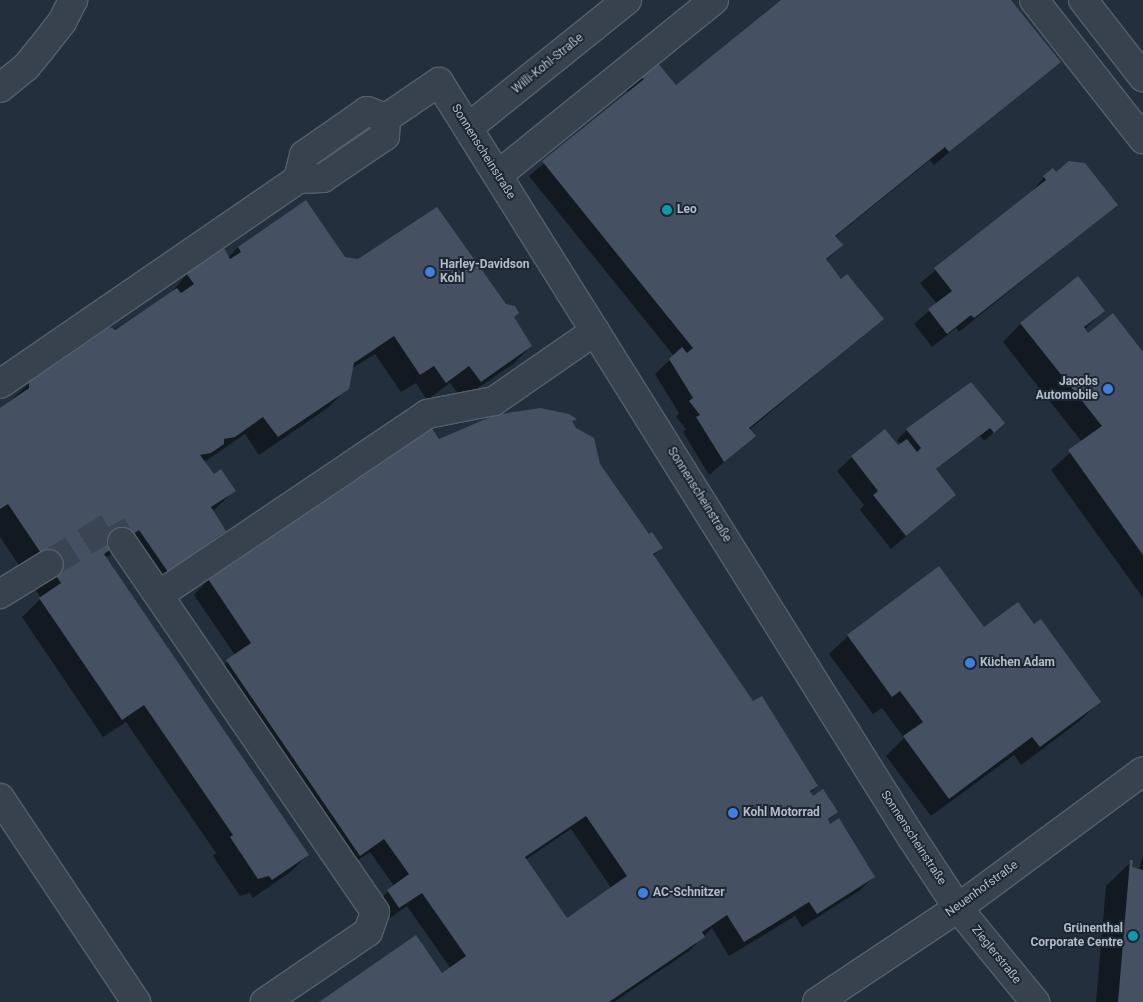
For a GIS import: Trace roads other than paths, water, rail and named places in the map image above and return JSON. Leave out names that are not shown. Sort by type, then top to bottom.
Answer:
[{"type":"street","points":[[0,88],[26,67],[62,22],[73,0]]},
{"type":"street","name":"Willi-Kohl-Straße","points":[[469,127],[627,0]]},
{"type":"street","points":[[498,175],[714,0]]},
{"type":"street","points":[[1034,0],[1143,139]]},
{"type":"street","points":[[1083,0],[1143,77]]},
{"type":"street","name":"Sonnenscheinstraße","points":[[0,384],[298,179],[304,155],[367,111],[386,118],[439,82],[958,908]]},
{"type":"street","points":[[159,595],[427,414],[494,401],[595,331]]},
{"type":"street","points":[[122,542],[375,912],[368,932],[265,1002]]},
{"type":"street","points":[[0,594],[49,564]]},
{"type":"street","name":"Neuenhofstraße","points":[[817,1002],[958,908],[1143,771]]},
{"type":"street","points":[[0,798],[136,1002]]},
{"type":"street","name":"Zieglerstraße","points":[[958,908],[1035,1002]]},
{"type":"tunnel","points":[[49,564],[112,525],[122,542]]},
{"type":"place","name":"Leo","points":[[667,210]]},
{"type":"place","name":"Harley-Davidson Kohl","points":[[430,272]]},
{"type":"place","name":"Jacobs Automobile","points":[[1108,389]]},
{"type":"place","name":"Küchen Adam","points":[[970,663]]},
{"type":"place","name":"Kohl Motorrad","points":[[733,813]]},
{"type":"place","name":"AC-Schnitzer","points":[[643,893]]},
{"type":"place","name":"Grünenthal Corporate Centre","points":[[1133,936]]}]
